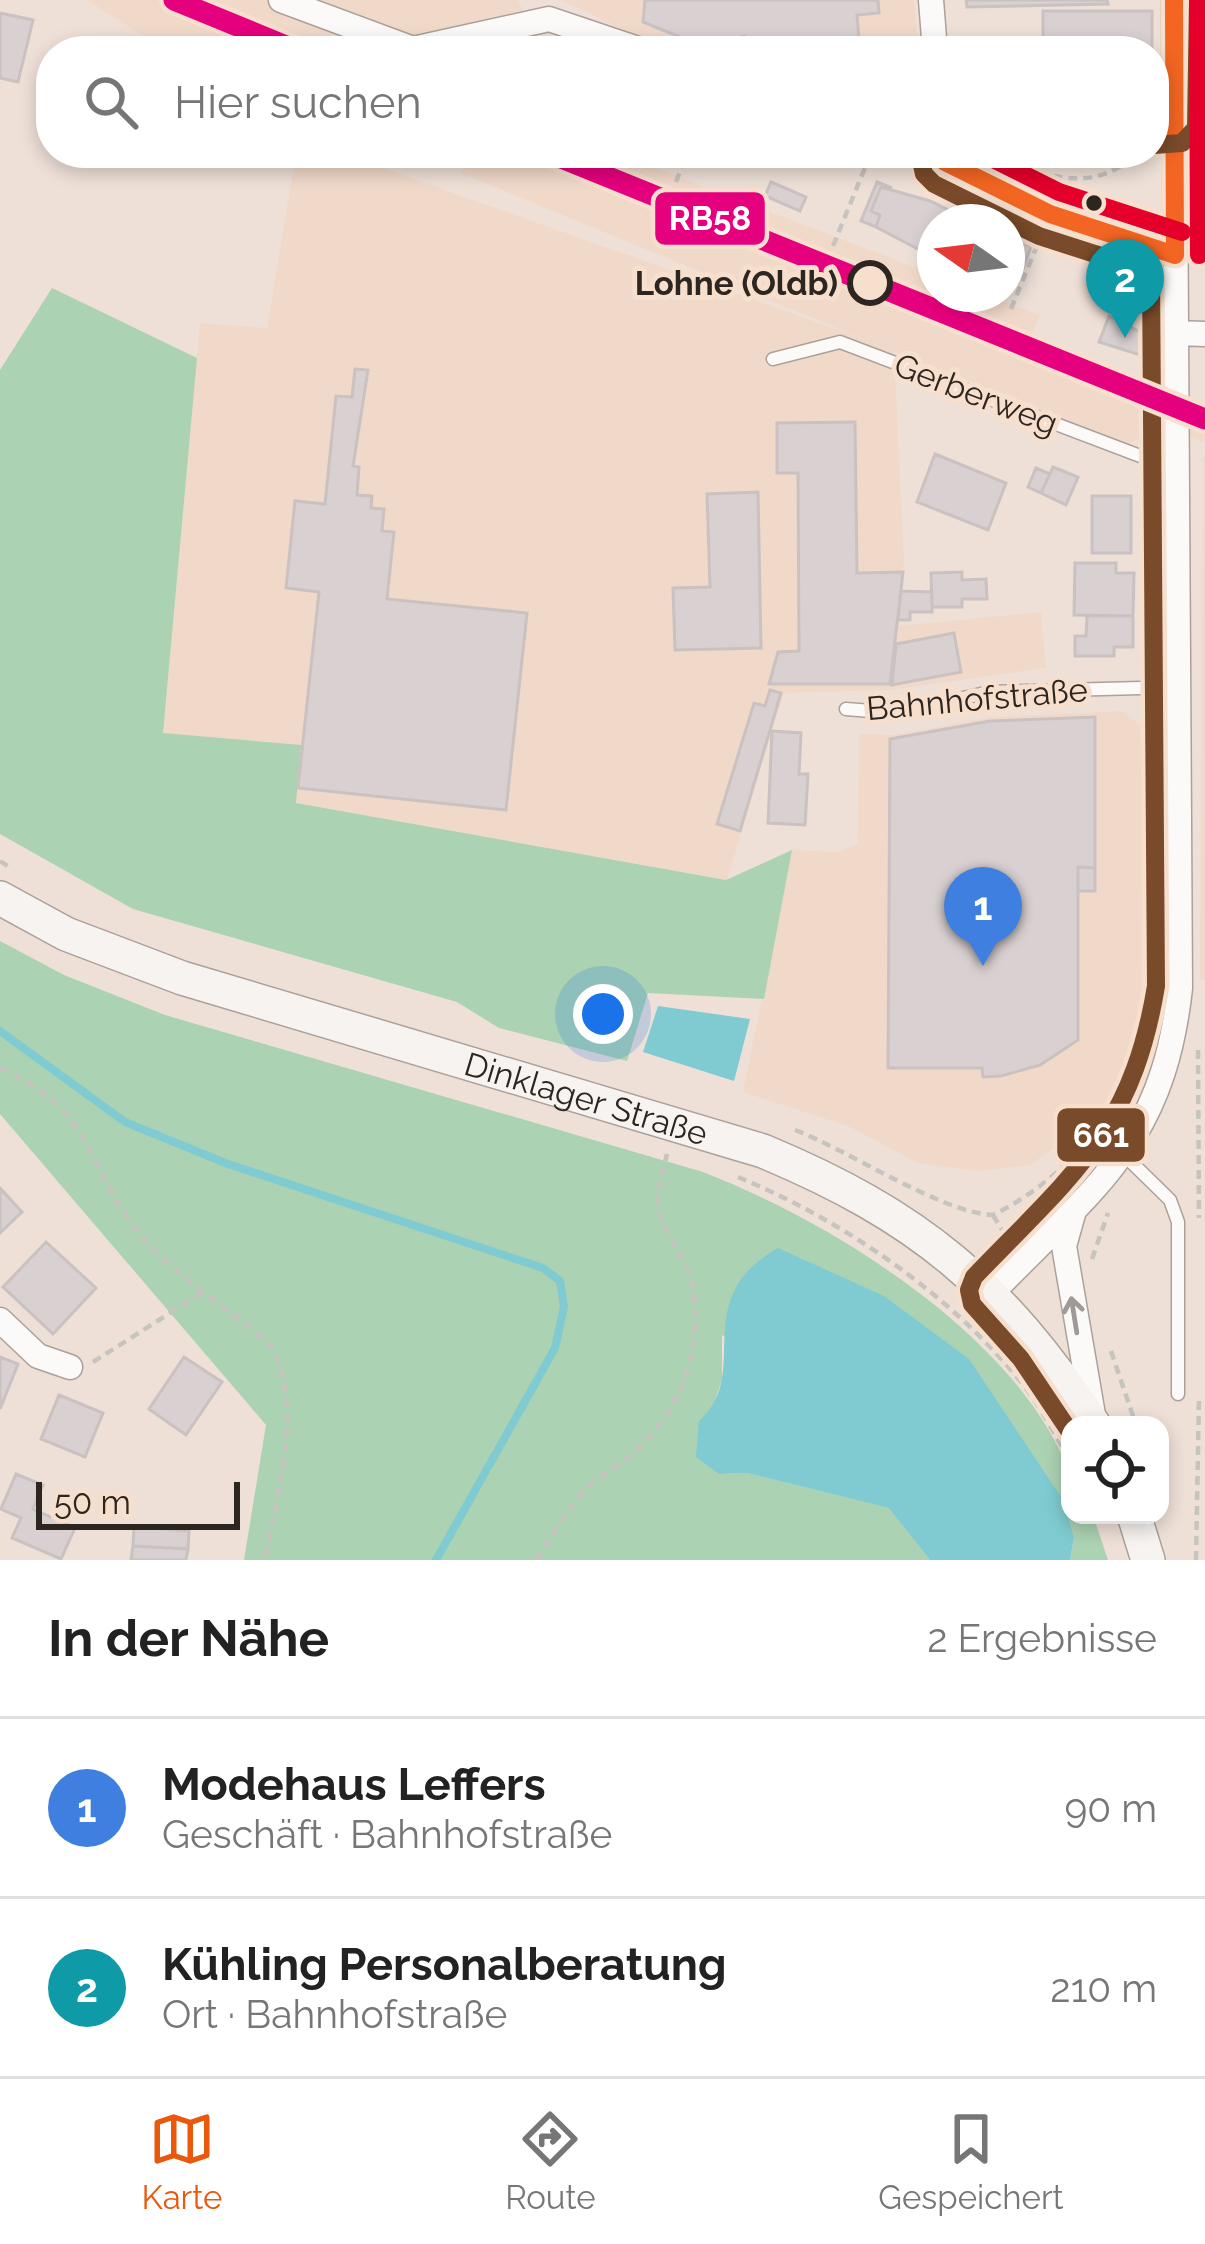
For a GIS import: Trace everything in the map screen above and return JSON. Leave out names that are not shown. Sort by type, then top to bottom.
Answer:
[{"type":"main road","name":"Dinklager Straße","points":[[0,898],[66,934],[182,978],[763,1151],[832,1180],[899,1218],[993,1292],[1040,1344],[1088,1416]]},
{"type":"main road","points":[[1137,1524],[1148,1560]]},
{"type":"street","points":[[280,0],[378,36]]},
{"type":"street","points":[[931,0],[934,36]]},
{"type":"street","points":[[1169,55],[1174,0]]},
{"type":"street","points":[[457,36],[545,10],[608,36]]},
{"type":"street","points":[[956,168],[1050,214],[1175,255]]},
{"type":"street","points":[[993,1292],[1076,1205],[1133,1164],[1194,989],[1180,687],[1175,255],[1167,168]]},
{"type":"street","points":[[1175,333],[1205,334]]},
{"type":"street","points":[[1076,1205],[1064,1246],[1092,1416]]},
{"type":"street","points":[[0,1320],[38,1356],[70,1367]]},
{"type":"lane","name":"Gerberweg","points":[[772,358],[840,342],[1156,462],[1179,461]]},
{"type":"lane","name":"Bahnhofstraße","points":[[846,709],[896,713],[990,692],[1180,687]]},
{"type":"lane","points":[[1133,1164],[1170,1200],[1178,1222],[1178,1394]]},
{"type":"path","points":[[676,182],[681,168]]},
{"type":"path","points":[[832,246],[865,168]]},
{"type":"path","points":[[987,184],[996,168]]},
{"type":"path","points":[[1024,168],[1061,180],[1115,174],[1122,168]]},
{"type":"path","points":[[1025,275],[1050,214]]},
{"type":"path","points":[[1194,989],[1198,1223]]},
{"type":"path","points":[[0,1068],[40,1087],[68,1111],[140,1235],[271,1346],[281,1365],[285,1431],[265,1560]]},
{"type":"path","points":[[974,1214],[993,1215],[1026,1199],[1088,1145],[1125,1099]]},
{"type":"path","points":[[536,1560],[586,1487],[634,1453],[667,1415],[688,1378],[695,1351],[694,1288],[685,1257],[662,1221],[658,1199],[667,1152],[687,1158]]},
{"type":"path","points":[[1090,1274],[1108,1213],[1133,1164]]},
{"type":"path","points":[[723,1172],[844,1231],[927,1293],[1022,1383],[1061,1446]]},
{"type":"path","points":[[70,1367],[101,1360],[203,1292]]},
{"type":"path","points":[[1109,1347],[1133,1416]]},
{"type":"path","points":[[1196,1560],[1199,1394]]},
{"type":"shaded area","points":[[87,0],[518,0],[534,34],[528,36],[143,36]]},
{"type":"shaded area","points":[[561,0],[914,0],[918,36],[637,36]]},
{"type":"shaded area","points":[[294,168],[383,168],[861,338],[461,173],[463,168],[655,168],[917,268],[917,312],[1025,309],[1040,315],[1032,335],[1205,411],[1205,443],[1164,427],[1129,444],[894,352],[904,561],[897,626],[1041,612],[1046,668],[890,690],[784,693],[727,880],[295,803],[163,733],[200,323],[267,328]]},
{"type":"shaded area","points":[[1203,456],[1205,980],[1200,980]]},
{"type":"shaded area","points":[[1123,711],[1146,730],[1141,1017],[1127,1069],[1097,1118],[1030,1165],[978,1171],[918,1163],[850,1127],[743,1092],[792,850],[838,852],[858,843],[859,734],[893,735],[991,717]]},
{"type":"green space","points":[[52,288],[197,358],[163,733],[301,745],[296,803],[726,880],[792,850],[764,999],[648,993],[627,1061],[499,1028],[457,1002],[133,909],[0,834],[0,370]]},
{"type":"green space","points":[[0,941],[64,975],[165,1015],[703,1172],[807,1221],[861,1253],[963,1329],[1007,1373],[1042,1420],[1061,1456],[1061,1524],[1096,1524],[1108,1560],[1070,1560],[1074,1538],[722,1335],[722,1379],[712,1410],[719,1474],[747,1473],[890,1508],[930,1560],[244,1560],[266,1425],[0,1114]]},
{"type":"water","points":[[658,1006],[750,1019],[734,1081],[643,1052]]},
{"type":"water","points":[[778,1248],[884,1296],[969,1359],[1061,1497],[1061,1524],[1070,1524],[1074,1538],[1070,1560],[930,1560],[889,1508],[747,1473],[719,1474],[696,1457],[699,1421],[722,1381],[727,1313],[750,1268]]},
{"type":"building","points":[[645,0],[878,0],[879,13],[857,15],[859,36],[677,36],[643,22]]},
{"type":"building","points":[[966,0],[1107,0],[1108,4],[967,7]]},
{"type":"building","points":[[1043,11],[1152,11],[1152,36],[1043,36]]},
{"type":"building","points":[[0,13],[33,20],[18,82],[0,78]]},
{"type":"building","points":[[771,182],[806,197],[800,211],[765,196]]},
{"type":"building","points":[[877,182],[892,188],[881,187],[871,211],[880,215],[876,227],[861,221]]},
{"type":"building","points":[[881,187],[936,204],[917,204],[917,249],[876,227],[880,215],[871,211]]},
{"type":"building","points":[[1109,316],[1160,342],[1153,359],[1099,342]]},
{"type":"building","points":[[355,369],[368,370],[353,466],[359,467],[357,495],[372,496],[371,508],[384,509],[382,531],[394,532],[387,599],[527,613],[506,810],[298,788],[319,592],[286,588],[295,501],[325,504],[336,396],[352,397]]},
{"type":"building","points":[[855,422],[857,573],[903,572],[890,684],[769,684],[778,652],[799,651],[798,473],[777,473],[777,423]]},
{"type":"building","points":[[935,454],[1006,483],[988,530],[917,502]]},
{"type":"building","points":[[1053,467],[1078,477],[1066,505],[1041,493]]},
{"type":"building","points":[[1036,468],[1050,474],[1041,493],[1028,487]]},
{"type":"building","points":[[758,492],[761,648],[675,650],[673,588],[710,587],[707,494]]},
{"type":"building","points":[[1092,496],[1131,496],[1131,553],[1092,553]]},
{"type":"building","points":[[1075,563],[1116,563],[1116,573],[1134,573],[1133,616],[1074,615]]},
{"type":"building","points":[[962,572],[962,580],[986,579],[987,599],[962,599],[962,607],[932,607],[931,573]]},
{"type":"building","points":[[901,591],[932,592],[932,612],[910,612],[910,620],[898,620]]},
{"type":"building","points":[[1087,616],[1133,616],[1133,647],[1114,647],[1114,656],[1075,656],[1075,636],[1086,636]]},
{"type":"building","points":[[954,633],[961,672],[892,685],[896,644]]},
{"type":"building","points":[[770,690],[781,693],[740,831],[717,824],[754,703],[765,706]]},
{"type":"building","points":[[1095,717],[1095,868],[1078,867],[1078,1040],[1040,1065],[1001,1076],[983,1077],[982,1068],[888,1068],[890,739],[990,721]]},
{"type":"building","points":[[772,731],[801,733],[799,774],[808,774],[805,825],[768,823]]},
{"type":"building","points":[[1078,867],[1095,868],[1095,891],[1078,891]]},
{"type":"building","points":[[0,1188],[22,1212],[0,1233]]},
{"type":"building","points":[[46,1242],[96,1288],[53,1334],[3,1287]]},
{"type":"building","points":[[0,1357],[18,1364],[0,1409]]},
{"type":"building","points":[[184,1357],[222,1382],[186,1435],[149,1409]]},
{"type":"building","points":[[59,1395],[103,1413],[85,1457],[41,1439]]},
{"type":"building","points":[[16,1474],[43,1485],[33,1509],[75,1528],[61,1559],[12,1538],[21,1518],[1,1509]]},
{"type":"building","points":[[134,1527],[189,1531],[188,1549],[133,1546]]},
{"type":"building","points":[[133,1546],[188,1549],[186,1560],[131,1560]]},
{"type":"waterway","points":[[0,1031],[125,1122],[228,1164],[543,1268],[560,1281],[564,1307],[555,1348],[436,1560]]},
{"type":"transit line","name":"RB58","points":[[174,0],[262,36]]},
{"type":"transit line","points":[[1174,0],[1175,255]]},
{"type":"transit line","name":"661","points":[[1169,144],[1182,143],[1196,128],[1198,0]]},
{"type":"transit line","points":[[1198,0],[1199,255]]},
{"type":"transit line","name":"RB58","points":[[586,168],[1205,419]]},
{"type":"transit line","name":"661","points":[[923,168],[934,184],[1039,236],[1151,272],[1156,986],[1131,1079],[1113,1116],[1068,1179],[974,1277],[969,1290],[972,1304],[1021,1359],[1061,1419]]},
{"type":"transit line","points":[[957,168],[1050,214],[1175,255]]},
{"type":"transit line","points":[[1011,168],[1059,192],[1182,232]]},
{"type":"place","name":"Lohne (Oldb)","points":[[870,283]]},
{"type":"place","name":"Kühling Personalberatung","points":[[1125,338]]},
{"type":"place","name":"Modehaus Leffers","points":[[983,966]]}]
